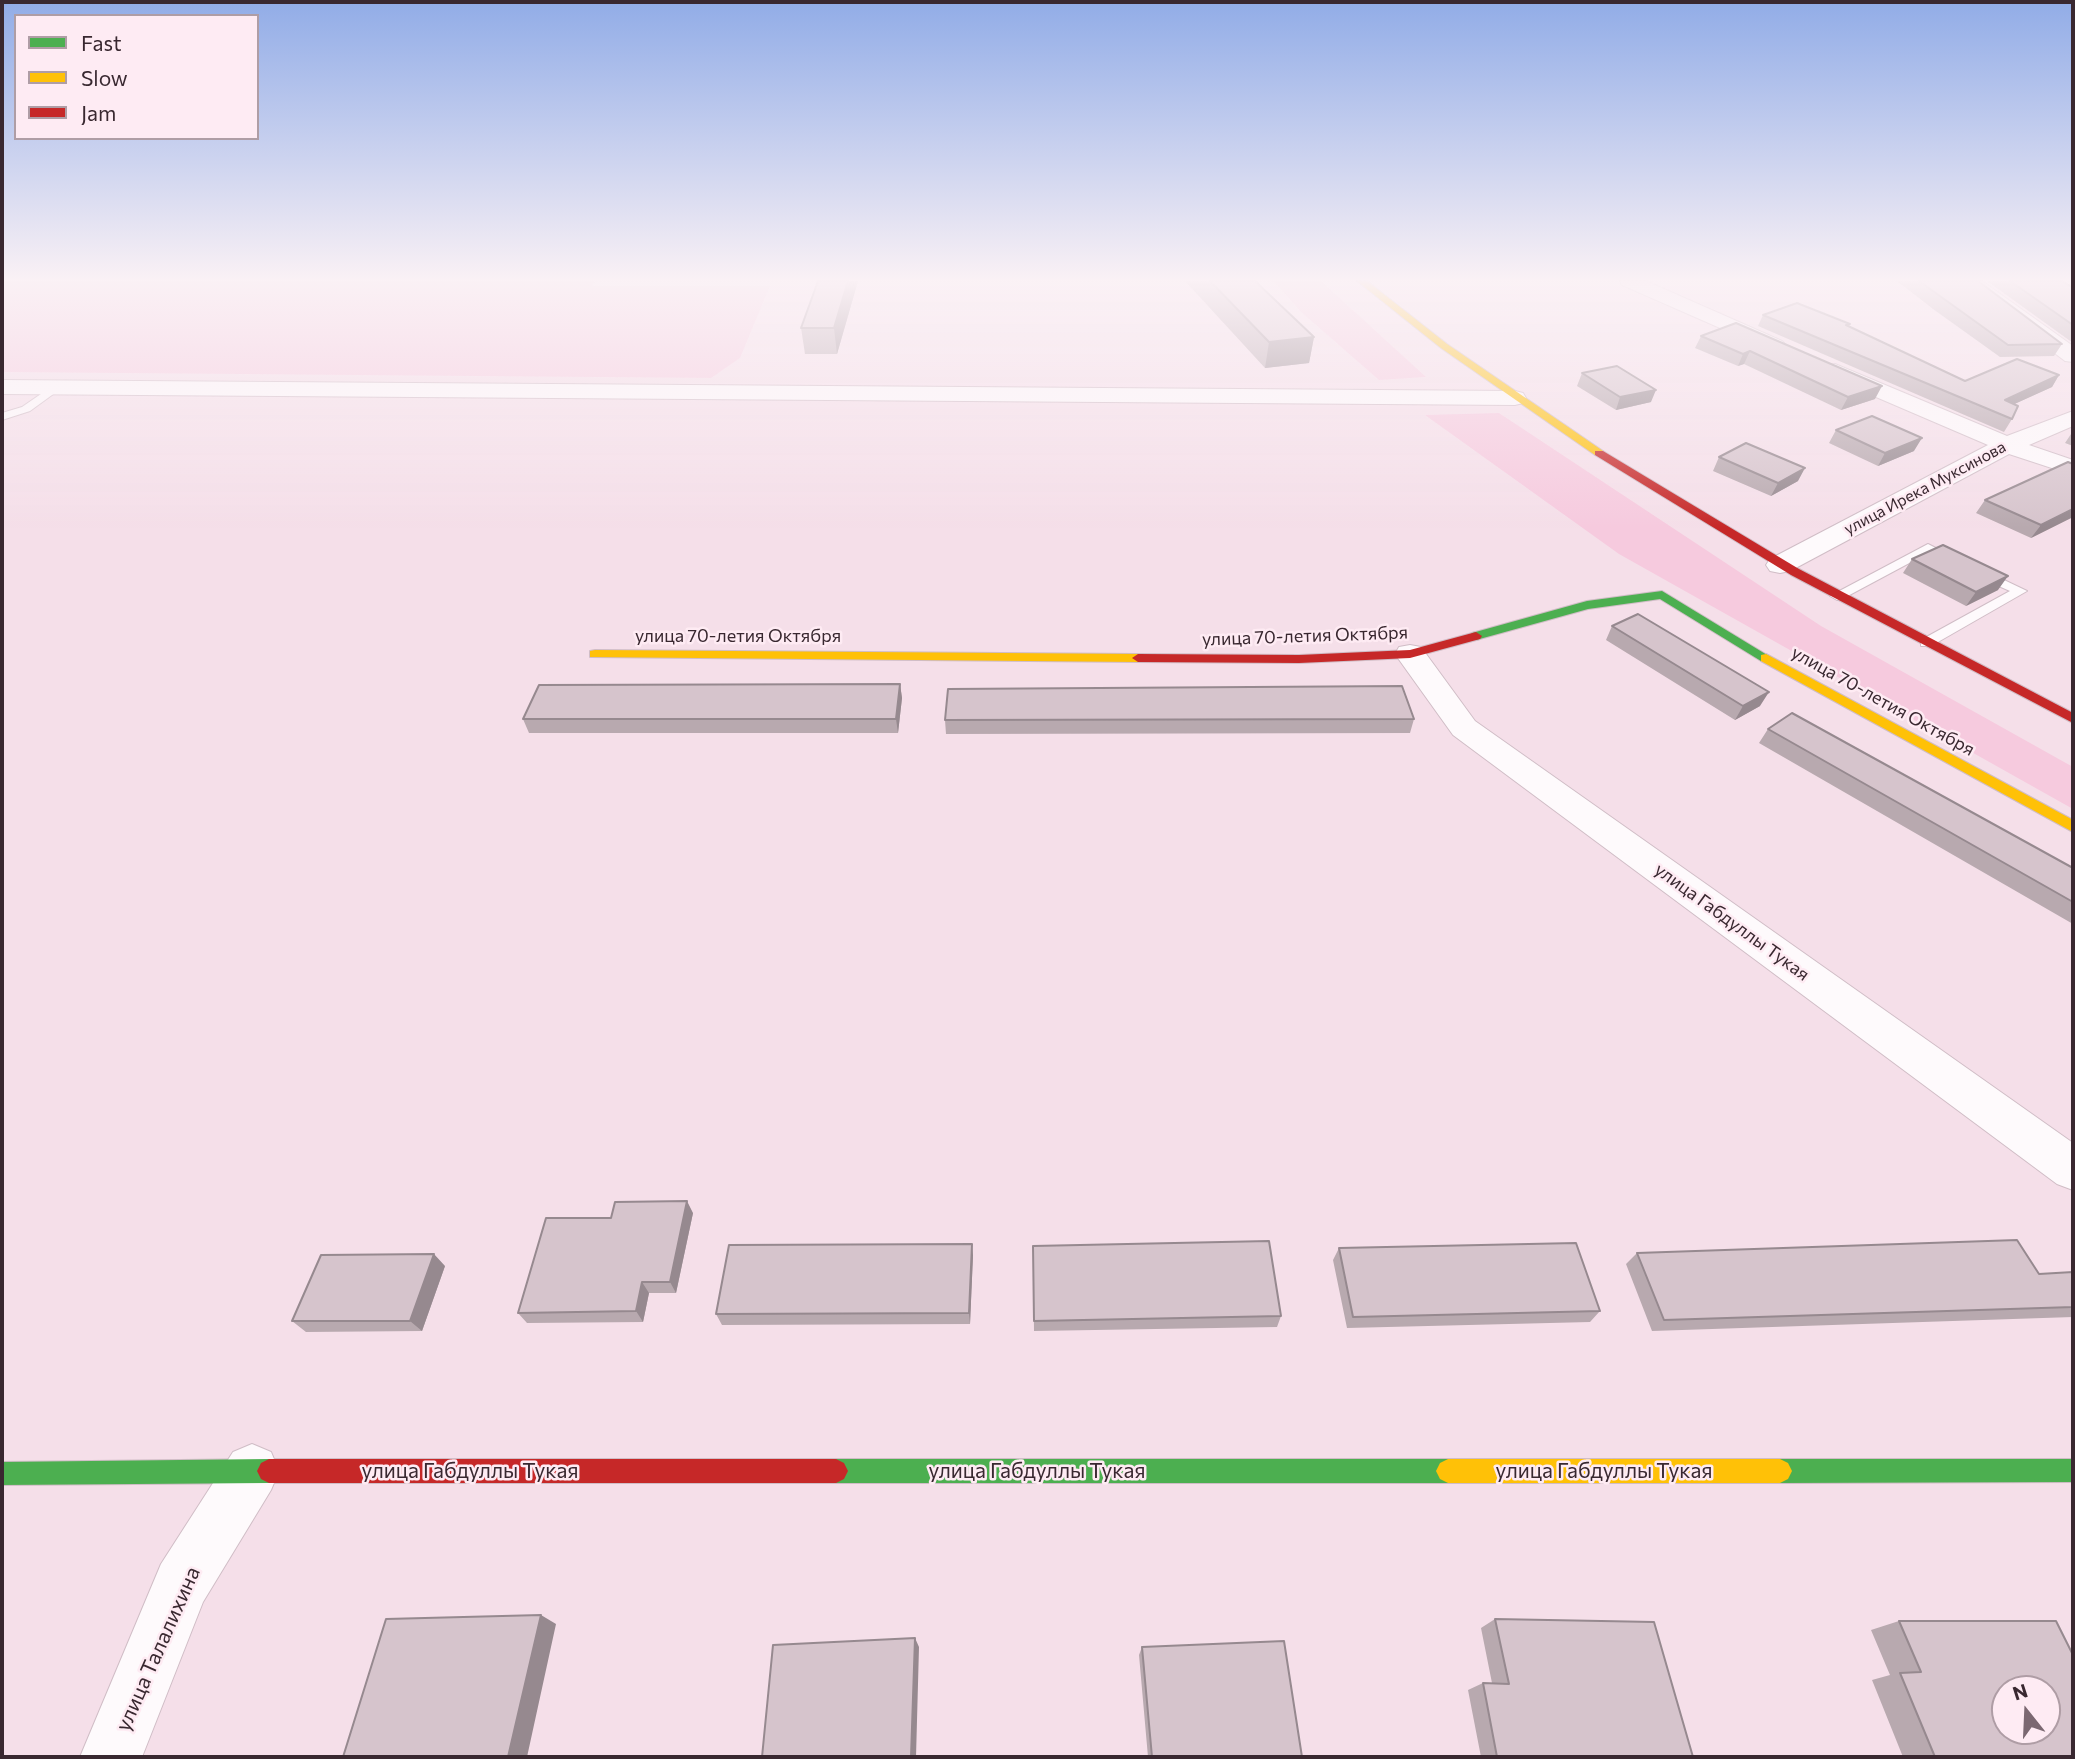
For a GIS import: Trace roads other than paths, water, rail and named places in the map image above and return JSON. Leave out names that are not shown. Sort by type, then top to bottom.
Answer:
[{"type":"street","points":[[1466,363],[1618,468],[1780,565],[1926,643],[2071,715]]},
{"type":"street","points":[[1818,363],[2007,445],[2073,468]]},
{"type":"street","points":[[2,387],[1515,398]]},
{"type":"street","name":"улица Ирека Муксинова","points":[[1780,565],[2007,445],[2073,418]]},
{"type":"street","name":"улица 70-летия Октября","points":[[595,654],[1298,659],[1410,654],[1587,605],[1662,596],[1740,644],[2073,827]]},
{"type":"street","name":"улица Габдуллы Тукая","points":[[1410,654],[1464,728],[2073,1169]]},
{"type":"street","name":"улица Габдуллы Тукая","points":[[2,1475],[252,1471],[2073,1471]]},
{"type":"street","name":"улица Талалихина","points":[[111,1757],[181,1584],[252,1471]]},
{"type":"lane","points":[[2,417],[26,409],[58,387]]},
{"type":"lane","points":[[1837,596],[1928,548],[2020,591],[1926,643]]}]
